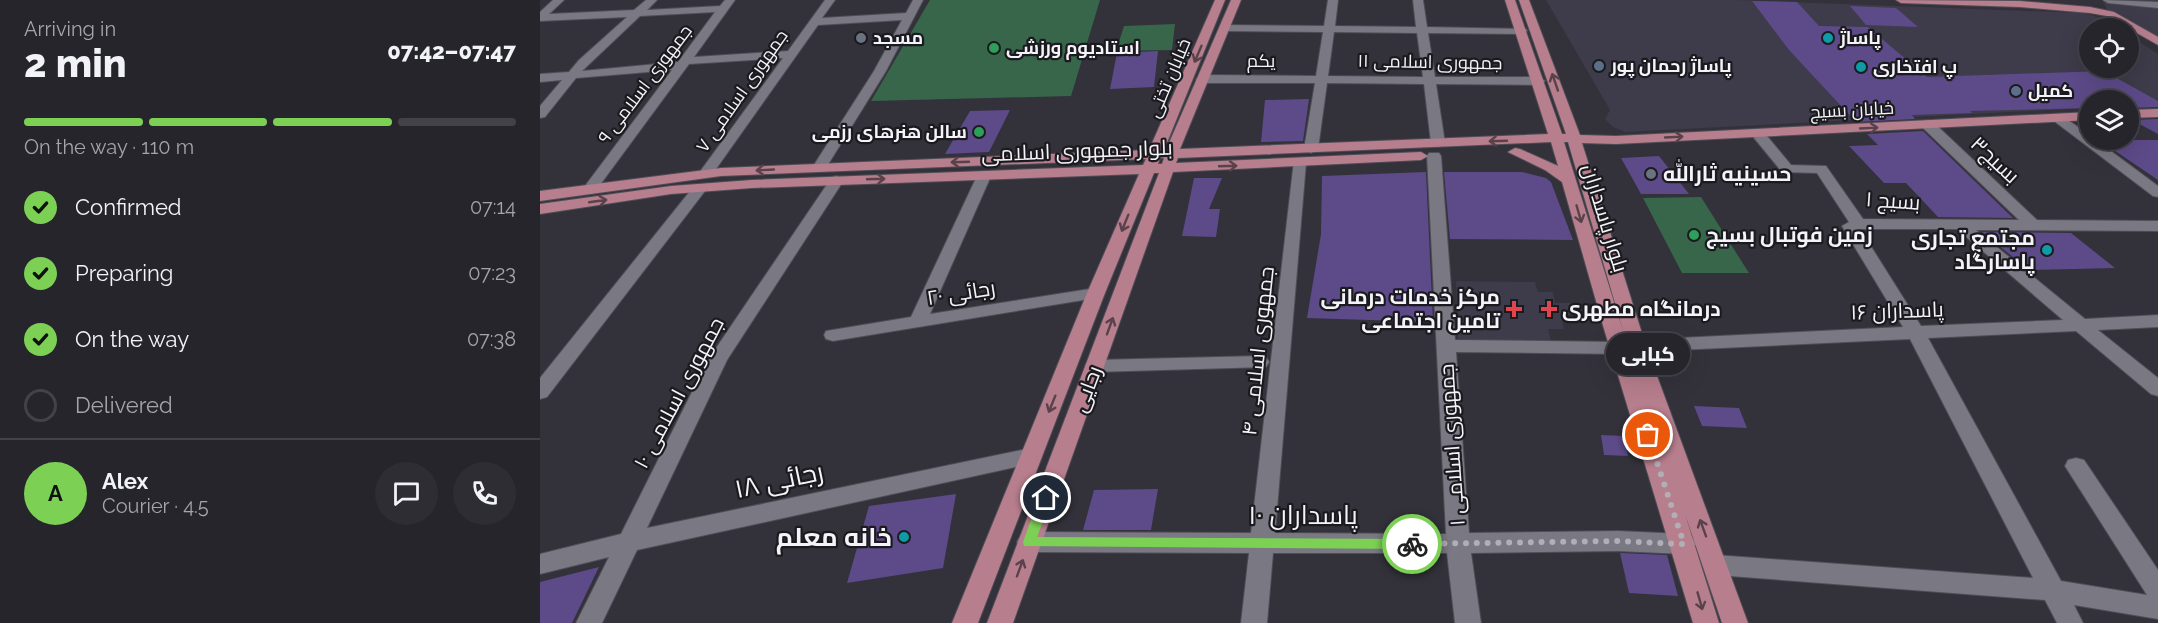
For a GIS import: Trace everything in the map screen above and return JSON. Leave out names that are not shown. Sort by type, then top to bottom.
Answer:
[{"type":"main road","name":"خیابان تختی","points":[[1163,154],[1220,0]]},
{"type":"main road","name":"خیابان تختی","points":[[1163,154],[1202,79],[1236,0]]},
{"type":"main road","points":[[1510,0],[1539,81],[1567,144],[1629,347],[1706,623]]},
{"type":"main road","name":"بلوار پاسداران","points":[[1524,0],[1567,144]]},
{"type":"main road","points":[[1901,0],[2073,7],[2110,14],[2158,42]]},
{"type":"main road","points":[[2020,4],[2034,0]]},
{"type":"main road","points":[[2102,0],[2110,14]]},
{"type":"main road","points":[[2139,114],[2158,113]]},
{"type":"main road","name":"خیابان بسیج","points":[[1616,140],[2079,117]]},
{"type":"main road","name":"بلوار جمهوری اسلامی","points":[[541,207],[589,190],[703,181],[819,168],[1163,154],[1197,160],[1599,144],[1616,140]]},
{"type":"main road","points":[[1567,144],[1616,140]]},
{"type":"main road","name":"بلوار جمهوری اسلامی","points":[[1436,150],[1515,152],[1567,144]]},
{"type":"main road","points":[[1576,179],[1599,144]]},
{"type":"main road","points":[[1160,192],[1197,160],[1183,146],[1163,154]]},
{"type":"main road","points":[[1515,152],[1576,179]]},
{"type":"main road","name":"بلوار جمهوری اسلامی","points":[[541,207],[703,181],[837,180],[1085,172],[1163,154]]},
{"type":"main road","name":"رجایی","points":[[1000,623],[1160,192],[1163,154]]},
{"type":"main road","name":"رجایی","points":[[965,623],[1136,194],[1163,154]]},
{"type":"main road","points":[[1085,172],[1114,179],[1136,194]]},
{"type":"main road","points":[[1629,347],[1716,565],[1735,623]]},
{"type":"street","points":[[540,17],[559,0]]},
{"type":"street","points":[[540,114],[583,62],[652,0]]},
{"type":"street","name":"جمهوری اسلامی ۷","points":[[540,392],[703,181],[830,0]]},
{"type":"street","points":[[819,168],[880,71],[918,0]]},
{"type":"street","points":[[1321,79],[1333,0]]},
{"type":"street","points":[[1418,0],[1430,80],[1436,150]]},
{"type":"street","points":[[2108,0],[2158,5]]},
{"type":"street","points":[[540,17],[636,15],[727,4]]},
{"type":"street","name":"جمهوری اسلامی ۹","points":[[589,190],[727,4]]},
{"type":"street","points":[[813,22],[909,16]]},
{"type":"street","points":[[1225,28],[1522,31]]},
{"type":"street","points":[[540,78],[790,54]]},
{"type":"street","name":"یکم","points":[[1202,79],[1321,79]]},
{"type":"street","name":"جمهوری اسلامی ۱۱","points":[[1321,79],[1539,81]]},
{"type":"street","name":"جمهوری اسلامی ۴","points":[[1254,623],[1305,156],[1321,79]]},
{"type":"street","points":[[2059,118],[2158,193]]},
{"type":"street","name":"بسیج۳","points":[[1927,124],[2034,226]]},
{"type":"street","name":"بسیج ۱","points":[[1757,133],[1787,170],[1821,169],[1858,224],[2158,226]]},
{"type":"street","name":"جمهوری اسلامی ۱","points":[[1436,150],[1458,543],[1468,623]]},
{"type":"street","points":[[917,323],[984,176]]},
{"type":"street","points":[[2140,180],[2158,179]]},
{"type":"street","name":"جمهوری اسلامی ۱۰","points":[[589,623],[718,360],[837,180]]},
{"type":"street","points":[[1858,224],[1850,226],[1916,333],[2070,623]]},
{"type":"street","points":[[1961,225],[2158,389]]},
{"type":"street","name":"رجائی ۲۰","points":[[833,335],[1096,294]]},
{"type":"street","name":"پاسداران ۱۶","points":[[1446,346],[1629,347],[2158,321]]},
{"type":"street","points":[[1095,366],[1259,362]]},
{"type":"street","name":"رجائی ۱۸","points":[[540,564],[628,542],[1031,456]]},
{"type":"street","points":[[2076,466],[2158,591]]},
{"type":"street","name":"پاسداران ۱۰","points":[[1029,542],[1618,541],[1684,544]]},
{"type":"street","points":[[1716,565],[2051,590],[2158,608]]},
{"type":"shaded area","points":[[1546,0],[1737,0],[2082,13],[2102,18],[2079,18],[2079,78],[2139,78],[2139,42],[2158,54],[2158,103],[2139,102],[2139,90],[2079,90],[2079,109],[1625,132],[1613,127],[1605,119],[1610,110]]},
{"type":"shaded area","points":[[2102,0],[2158,0],[2158,43],[2139,32],[2139,18],[2117,18],[2110,14]]},
{"type":"shaded area","name":"مرکز خدمات درمانی تامین اجتماعی","points":[[1456,281],[1535,282],[1538,292],[1553,292],[1555,303],[1570,303],[1573,314],[1561,315],[1564,329],[1548,329],[1551,341],[1458,339]]},
{"type":"green space","name":"استادیوم ورزشی","points":[[930,0],[1100,0],[1071,96],[871,101]]},
{"type":"green space","points":[[1175,24],[1172,50],[1116,51],[1124,26]]},
{"type":"green space","name":"زمین فوتبال بسیج","points":[[1701,197],[1749,273],[1682,273],[1643,198]]},
{"type":"building","points":[[1752,1],[1797,2],[1819,26],[1868,27],[1927,77],[2079,72],[2079,78],[2117,78],[2138,90],[2079,90],[2079,108],[1970,111],[1972,113],[1912,115],[1915,119],[1856,122],[1789,50]]},
{"type":"building","points":[[1850,6],[1896,8],[1918,27],[1866,25]]},
{"type":"building","points":[[1158,51],[1154,87],[1110,89],[1117,53]]},
{"type":"building","points":[[2139,90],[2158,101],[2158,107],[2139,108]]},
{"type":"building","points":[[1309,99],[1303,141],[1261,142],[1265,100]]},
{"type":"building","name":"سالن هنرهای رزمی","points":[[1010,110],[989,152],[945,154],[970,111]]},
{"type":"building","points":[[2158,119],[2158,134],[2139,124],[2139,120]]},
{"type":"building","points":[[1923,131],[2013,218],[1938,217],[1906,183],[1884,183],[1849,146],[1878,145],[1867,134]]},
{"type":"building","points":[[2139,140],[2158,140],[2158,180],[2114,150],[2139,150]]},
{"type":"building","name":"حسینیه ثارالله","points":[[1659,156],[1689,194],[1641,194],[1621,158]]},
{"type":"building","points":[[1426,172],[1433,322],[1307,318],[1321,234],[1322,176]]},
{"type":"building","points":[[1444,172],[1522,172],[1546,178],[1551,182],[1573,240],[1450,239]]},
{"type":"building","points":[[1194,178],[1222,178],[1209,209],[1220,209],[1216,237],[1182,236]]},
{"type":"building","name":"مجتمع تجاری پاسارگاد","points":[[1982,232],[2071,233],[2115,268],[2029,270]]},
{"type":"building","points":[[1694,406],[1739,408],[1747,428],[1702,426]]},
{"type":"building","points":[[1601,435],[1624,436],[1628,456],[1604,455]]},
{"type":"building","points":[[1158,489],[1151,530],[1083,530],[1094,490]]},
{"type":"building","name":"خانه معلم","points":[[956,494],[943,568],[847,583],[869,506]]},
{"type":"building","points":[[1620,553],[1667,555],[1678,596],[1629,593]]},
{"type":"building","points":[[599,567],[572,623],[540,623],[540,582]]},
{"type":"way so far","points":[[1412,544],[1618,541],[1684,544],[1648,435]]},
{"type":"place","name":"مسجد","points":[[861,38]]},
{"type":"place","name":"پاساژ","points":[[1828,38]]},
{"type":"place","name":"استادیوم ورزشی","points":[[994,48]]},
{"type":"place","name":"پاساژ رحمان پور","points":[[1599,66]]},
{"type":"place","name":"پ افتخاری","points":[[1861,67]]},
{"type":"place","name":"کمیل","points":[[2016,91]]},
{"type":"place","name":"سالن هنرهای رزمی","points":[[979,132]]},
{"type":"place","name":"حسینیه ثارالله","points":[[1651,174]]},
{"type":"place","name":"زمین فوتبال بسیج","points":[[1694,235]]},
{"type":"place","name":"مجتمع تجاری پاسارگاد","points":[[2047,250]]},
{"type":"place","name":"مرکز خدمات درمانی تامین اجتماعی","points":[[1514,309]]},
{"type":"place","name":"درمانگاه مطهری","points":[[1549,309]]},
{"type":"place","name":"کبابی","points":[[1648,435]]},
{"type":"place","name":"خانه معلم","points":[[904,537]]},
{"type":"route","points":[[1046,498],[1029,542],[1412,544]]}]
